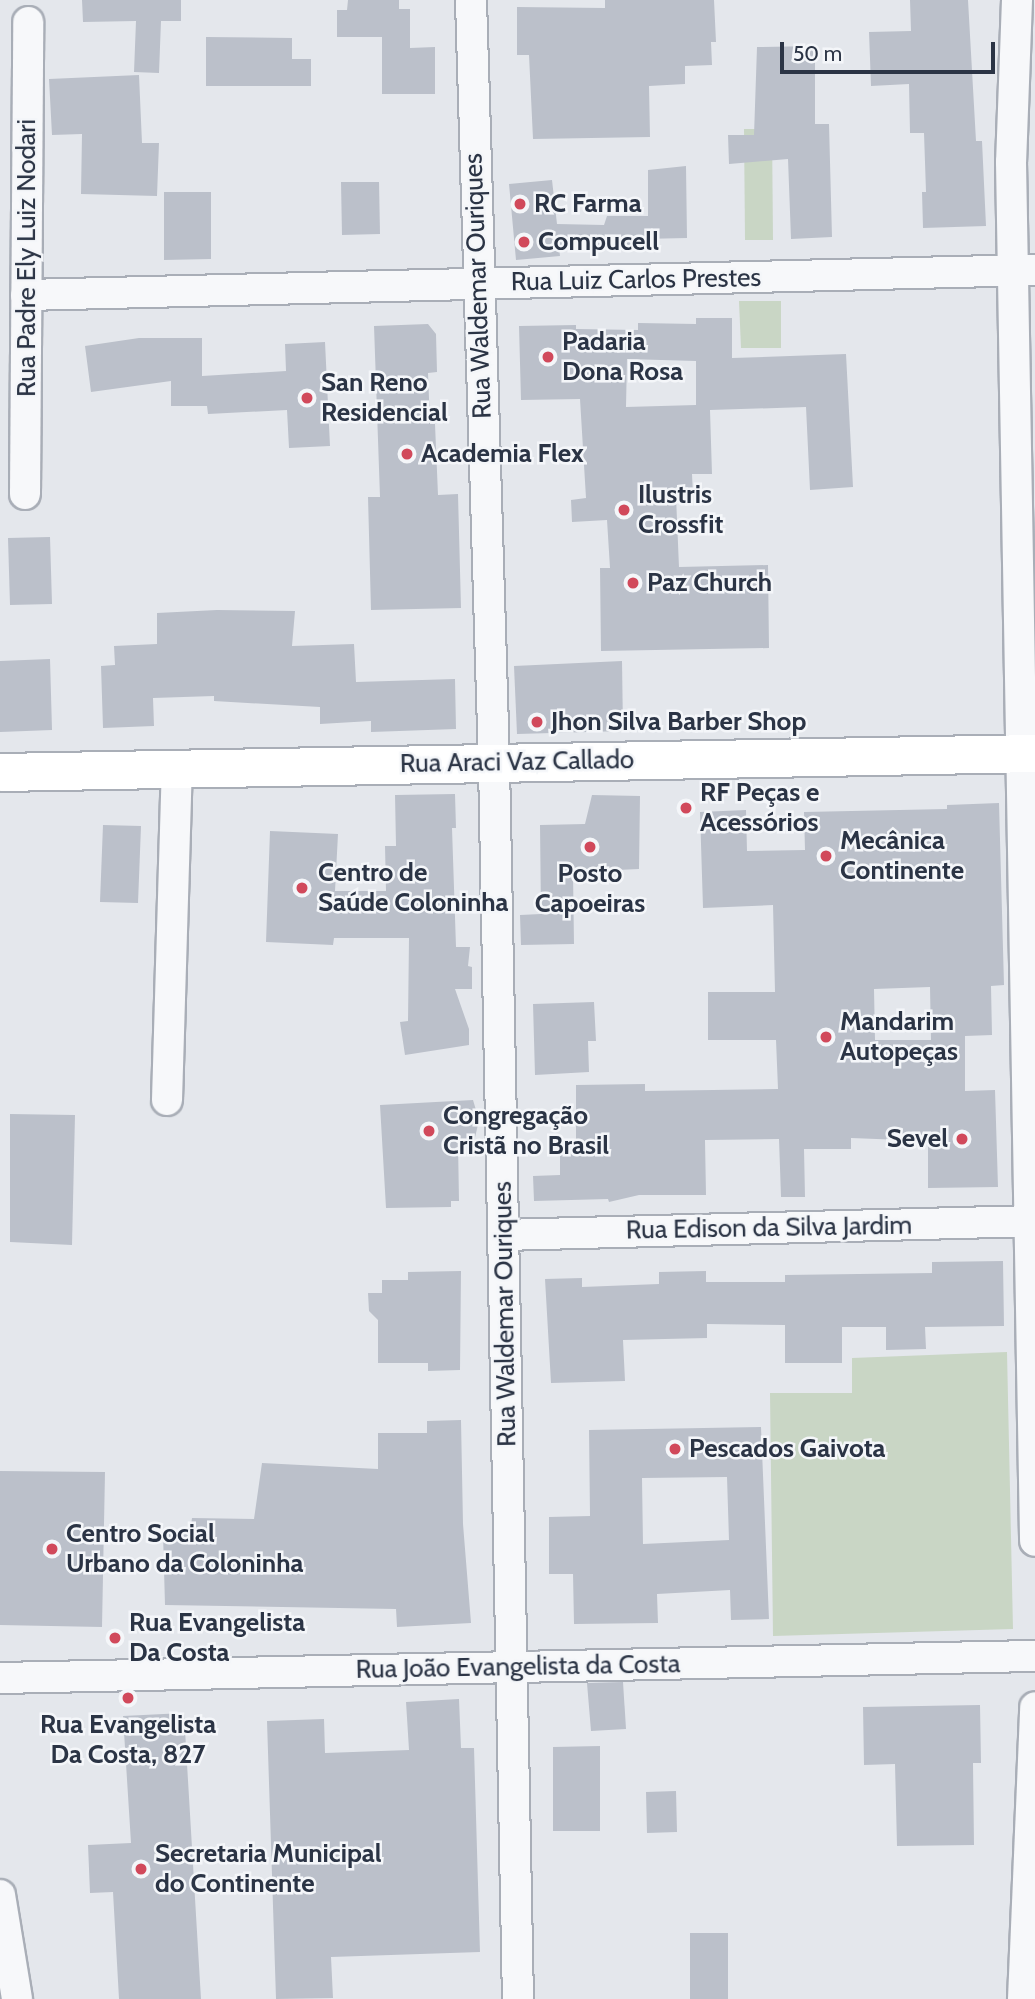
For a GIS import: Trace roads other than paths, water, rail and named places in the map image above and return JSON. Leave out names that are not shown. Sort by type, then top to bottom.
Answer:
[{"type":"main road","name":"Rua Araci Vaz Callado","points":[[0,772],[1028,753]]},
{"type":"street","name":"Rua Waldemar Ouriques","points":[[471,0],[494,763],[518,1999]]},
{"type":"street","points":[[1017,0],[1011,162],[1024,271],[1035,1541]]},
{"type":"street","name":"Rua Padre Ely Luiz Nodari","points":[[25,494],[28,22]]},
{"type":"street","name":"Rua Luiz Carlos Prestes","points":[[26,295],[1024,271]]},
{"type":"street","points":[[167,1100],[177,769]]},
{"type":"street","name":"Rua Edison da Silva Jardim","points":[[503,1235],[1032,1221]]},
{"type":"street","name":"Rua João Evangelista da Costa","points":[[0,1678],[1035,1656]]},
{"type":"street","points":[[1023,1999],[1035,1707]]},
{"type":"street","points":[[0,1895],[17,1999]]},
{"type":"place","name":"RC Farma","points":[[520,204]]},
{"type":"place","name":"Compucell","points":[[524,242]]},
{"type":"place","name":"Padaria Dona Rosa","points":[[548,357]]},
{"type":"place","name":"San Reno Residencial","points":[[307,398]]},
{"type":"place","name":"Academia Flex","points":[[407,454]]},
{"type":"place","name":"Ilustris Crossfit","points":[[624,510]]},
{"type":"place","name":"Paz Church","points":[[633,583]]},
{"type":"place","name":"Jhon Silva Barber Shop","points":[[537,722]]},
{"type":"place","name":"RF Peças e Acessórios","points":[[686,808]]},
{"type":"place","name":"Posto Capoeiras","points":[[590,847]]},
{"type":"place","name":"Mecânica Continente","points":[[826,856]]},
{"type":"place","name":"Centro de Saúde Coloninha","points":[[302,888]]},
{"type":"place","name":"Mandarim Autopeças","points":[[826,1037]]},
{"type":"place","name":"Congregação Cristã no Brasil","points":[[429,1131]]},
{"type":"place","name":"Sevel","points":[[962,1139]]},
{"type":"place","name":"Pescados Gaivota","points":[[675,1449]]},
{"type":"place","name":"Centro Social Urbano da Coloninha","points":[[52,1549]]},
{"type":"place","name":"Rua Evangelista Da Costa","points":[[115,1638]]},
{"type":"place","name":"Rua Evangelista Da Costa, 827","points":[[128,1698]]},
{"type":"place","name":"Secretaria Municipal do Continente","points":[[141,1869]]}]
